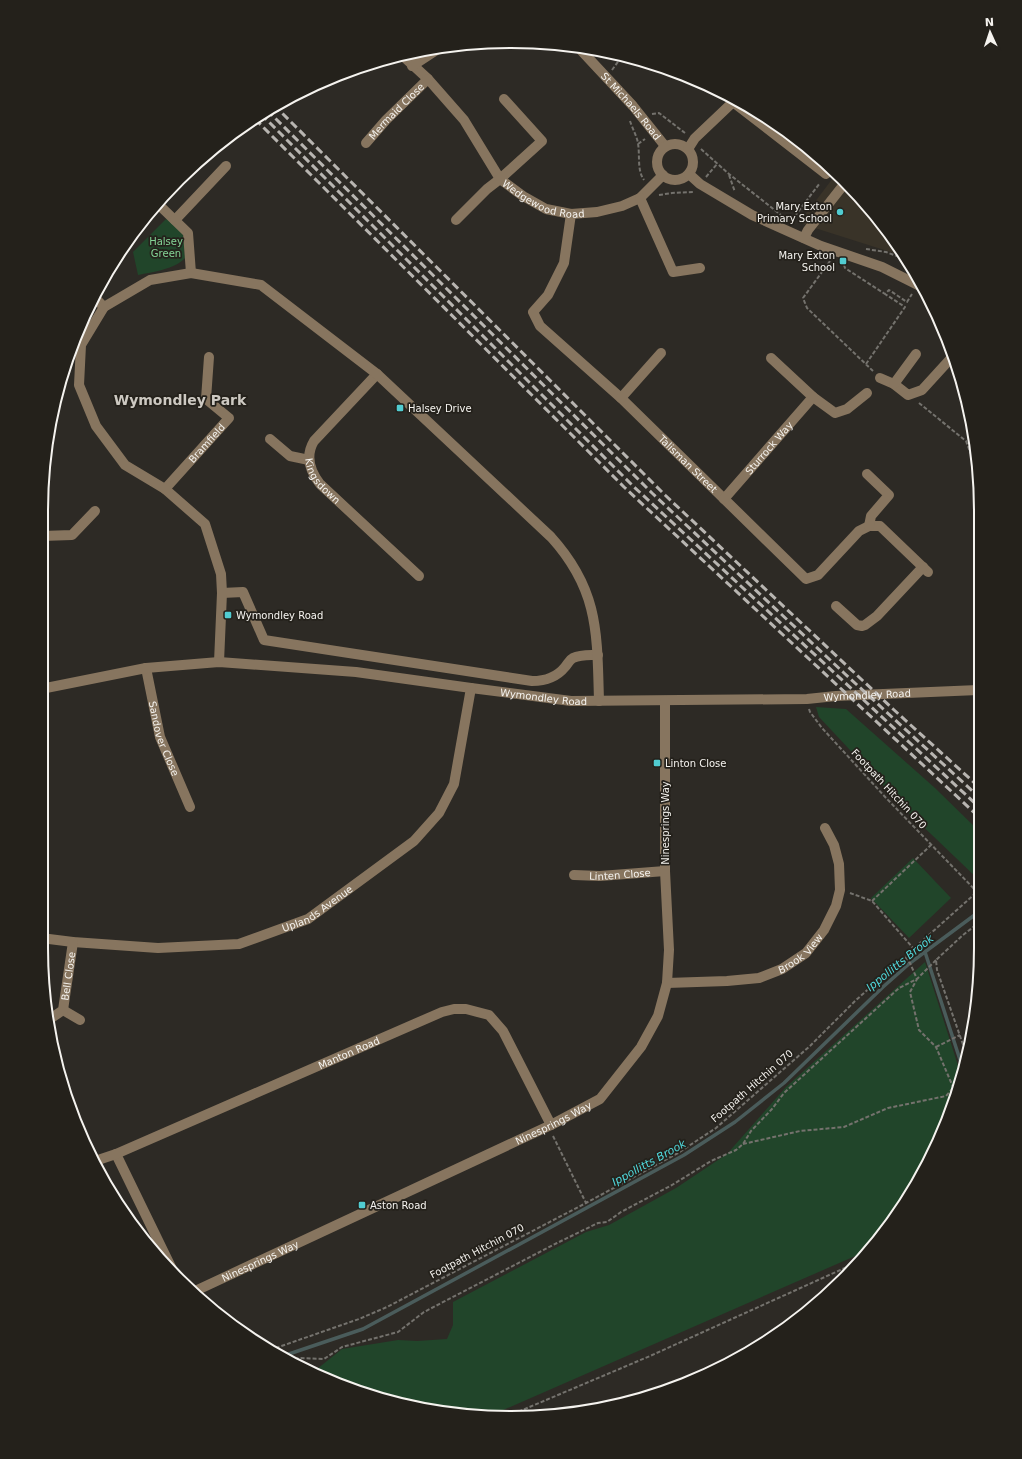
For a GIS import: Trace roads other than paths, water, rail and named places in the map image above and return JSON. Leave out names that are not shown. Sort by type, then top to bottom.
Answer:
[{"type":"street","name":"St Michaels Road","points":[[585,54],[633,106],[665,146]]},
{"type":"street","points":[[412,66],[427,56]]},
{"type":"street","name":"Wedgewood Road","points":[[407,60],[428,79],[464,120],[500,179],[523,196],[546,208],[571,214],[598,212],[622,206],[640,198],[663,175]]},
{"type":"street","name":"Mermaid Close","points":[[366,143],[386,120],[428,79]]},
{"type":"street","points":[[456,220],[487,189],[542,141],[504,99]]},
{"type":"street","points":[[688,149],[695,138],[731,104]]},
{"type":"street","points":[[757,119],[826,174]]},
{"type":"street","points":[[674,143],[682,145],[688,149],[694,159],[693,167],[689,174],[682,179],[673,180],[663,175],[659,170],[657,161],[660,152],[665,146],[674,143]]},
{"type":"street","points":[[175,220],[226,166]]},
{"type":"street","points":[[689,174],[700,184],[752,215],[821,246],[882,267],[917,290]]},
{"type":"street","points":[[804,238],[808,230],[842,188]]},
{"type":"street","points":[[640,198],[673,272],[700,268]]},
{"type":"street","points":[[162,208],[188,233],[191,272]]},
{"type":"street","name":"Talisman Street","points":[[571,214],[564,263],[548,295],[533,312],[540,326],[621,398],[806,579],[818,575],[859,531],[869,526]]},
{"type":"street","points":[[219,662],[222,593],[221,574],[204,524],[165,489],[126,465],[96,426],[79,385],[81,345],[104,307],[150,280],[191,272],[261,285],[377,374],[551,536],[564,551],[581,578],[588,598],[596,631],[599,701]]},
{"type":"street","points":[[98,301],[104,307]]},
{"type":"street","points":[[621,398],[661,353]]},
{"type":"street","points":[[894,384],[916,354]]},
{"type":"street","name":"Bramfield","points":[[165,489],[229,418],[206,399],[209,357]]},
{"type":"street","points":[[771,358],[813,397],[835,413],[847,409],[867,393]]},
{"type":"street","points":[[880,378],[894,384],[908,395],[922,390],[949,361]]},
{"type":"street","name":"Kingsdown","points":[[377,374],[314,441],[310,451],[309,460],[313,476],[320,484],[419,576]]},
{"type":"street","name":"Sturrock Way","points":[[724,499],[813,397]]},
{"type":"street","points":[[270,439],[290,456],[309,460]]},
{"type":"street","points":[[836,606],[857,625],[865,625],[877,616],[925,570],[880,526],[869,526],[871,516],[889,495],[867,474]]},
{"type":"street","points":[[48,536],[72,535],[95,511]]},
{"type":"street","name":"Wymondley Road","points":[[222,593],[243,592],[264,640],[532,681],[540,681],[553,677],[565,667],[572,658],[582,655],[598,655]]},
{"type":"street","name":"Wymondley Road","points":[[48,688],[146,668],[219,662],[356,672],[571,701],[807,699],[836,696],[974,690]]},
{"type":"street","name":"Sandover Close","points":[[146,668],[160,737],[190,807]]},
{"type":"street","name":"Uplands Avenue","points":[[48,939],[158,948],[239,944],[308,919],[414,841],[440,813],[454,784],[471,688]]},
{"type":"street","name":"Ninesprings Way","points":[[199,1289],[549,1126],[600,1099],[641,1047],[658,1016],[667,983],[669,950],[665,871],[665,701]]},
{"type":"street","name":"Brook View","points":[[667,983],[759,978],[782,969],[806,953],[824,930],[836,906],[840,890],[839,864],[834,845],[825,828]]},
{"type":"street","name":"Linten Close","points":[[574,875],[600,876],[665,871]]},
{"type":"street","name":"Bell Close","points":[[53,1017],[63,1010],[73,942]]},
{"type":"street","name":"Manton Road","points":[[99,1160],[116,1154],[442,1012],[454,1009],[466,1009],[489,1015],[503,1031],[549,1126]]},
{"type":"street","name":"Bell Close","points":[[63,1010],[80,1020]]},
{"type":"street","points":[[116,1154],[165,1256]]},
{"type":"waterway","name":"Ippollitts Brook","points":[[289,1354],[363,1329],[684,1155],[735,1122],[784,1083],[883,987],[910,963],[974,915]]},
{"type":"waterway","points":[[925,952],[960,1060]]},
{"type":"railway","points":[[279,110],[665,495],[893,709],[974,782]]},
{"type":"railway","points":[[272,115],[652,493],[974,792]]},
{"type":"railway","points":[[266,119],[633,486],[974,802]]},
{"type":"railway","points":[[259,123],[624,487],[974,812]]},
{"type":"place","name":"Mary Exton Primary School","points":[[840,212]]},
{"type":"place","name":"Mary Exton School","points":[[843,261]]},
{"type":"place","name":"Halsey Drive","points":[[400,408]]},
{"type":"place","name":"Wymondley Road","points":[[228,615]]},
{"type":"place","name":"Linton Close","points":[[657,763]]},
{"type":"place","name":"Aston Road","points":[[362,1205]]},
{"type":"district","name":"Wymondley Park","points":[[180,400]]},
{"type":"park label","name":"Halsey Green","points":[[166,246]]}]
